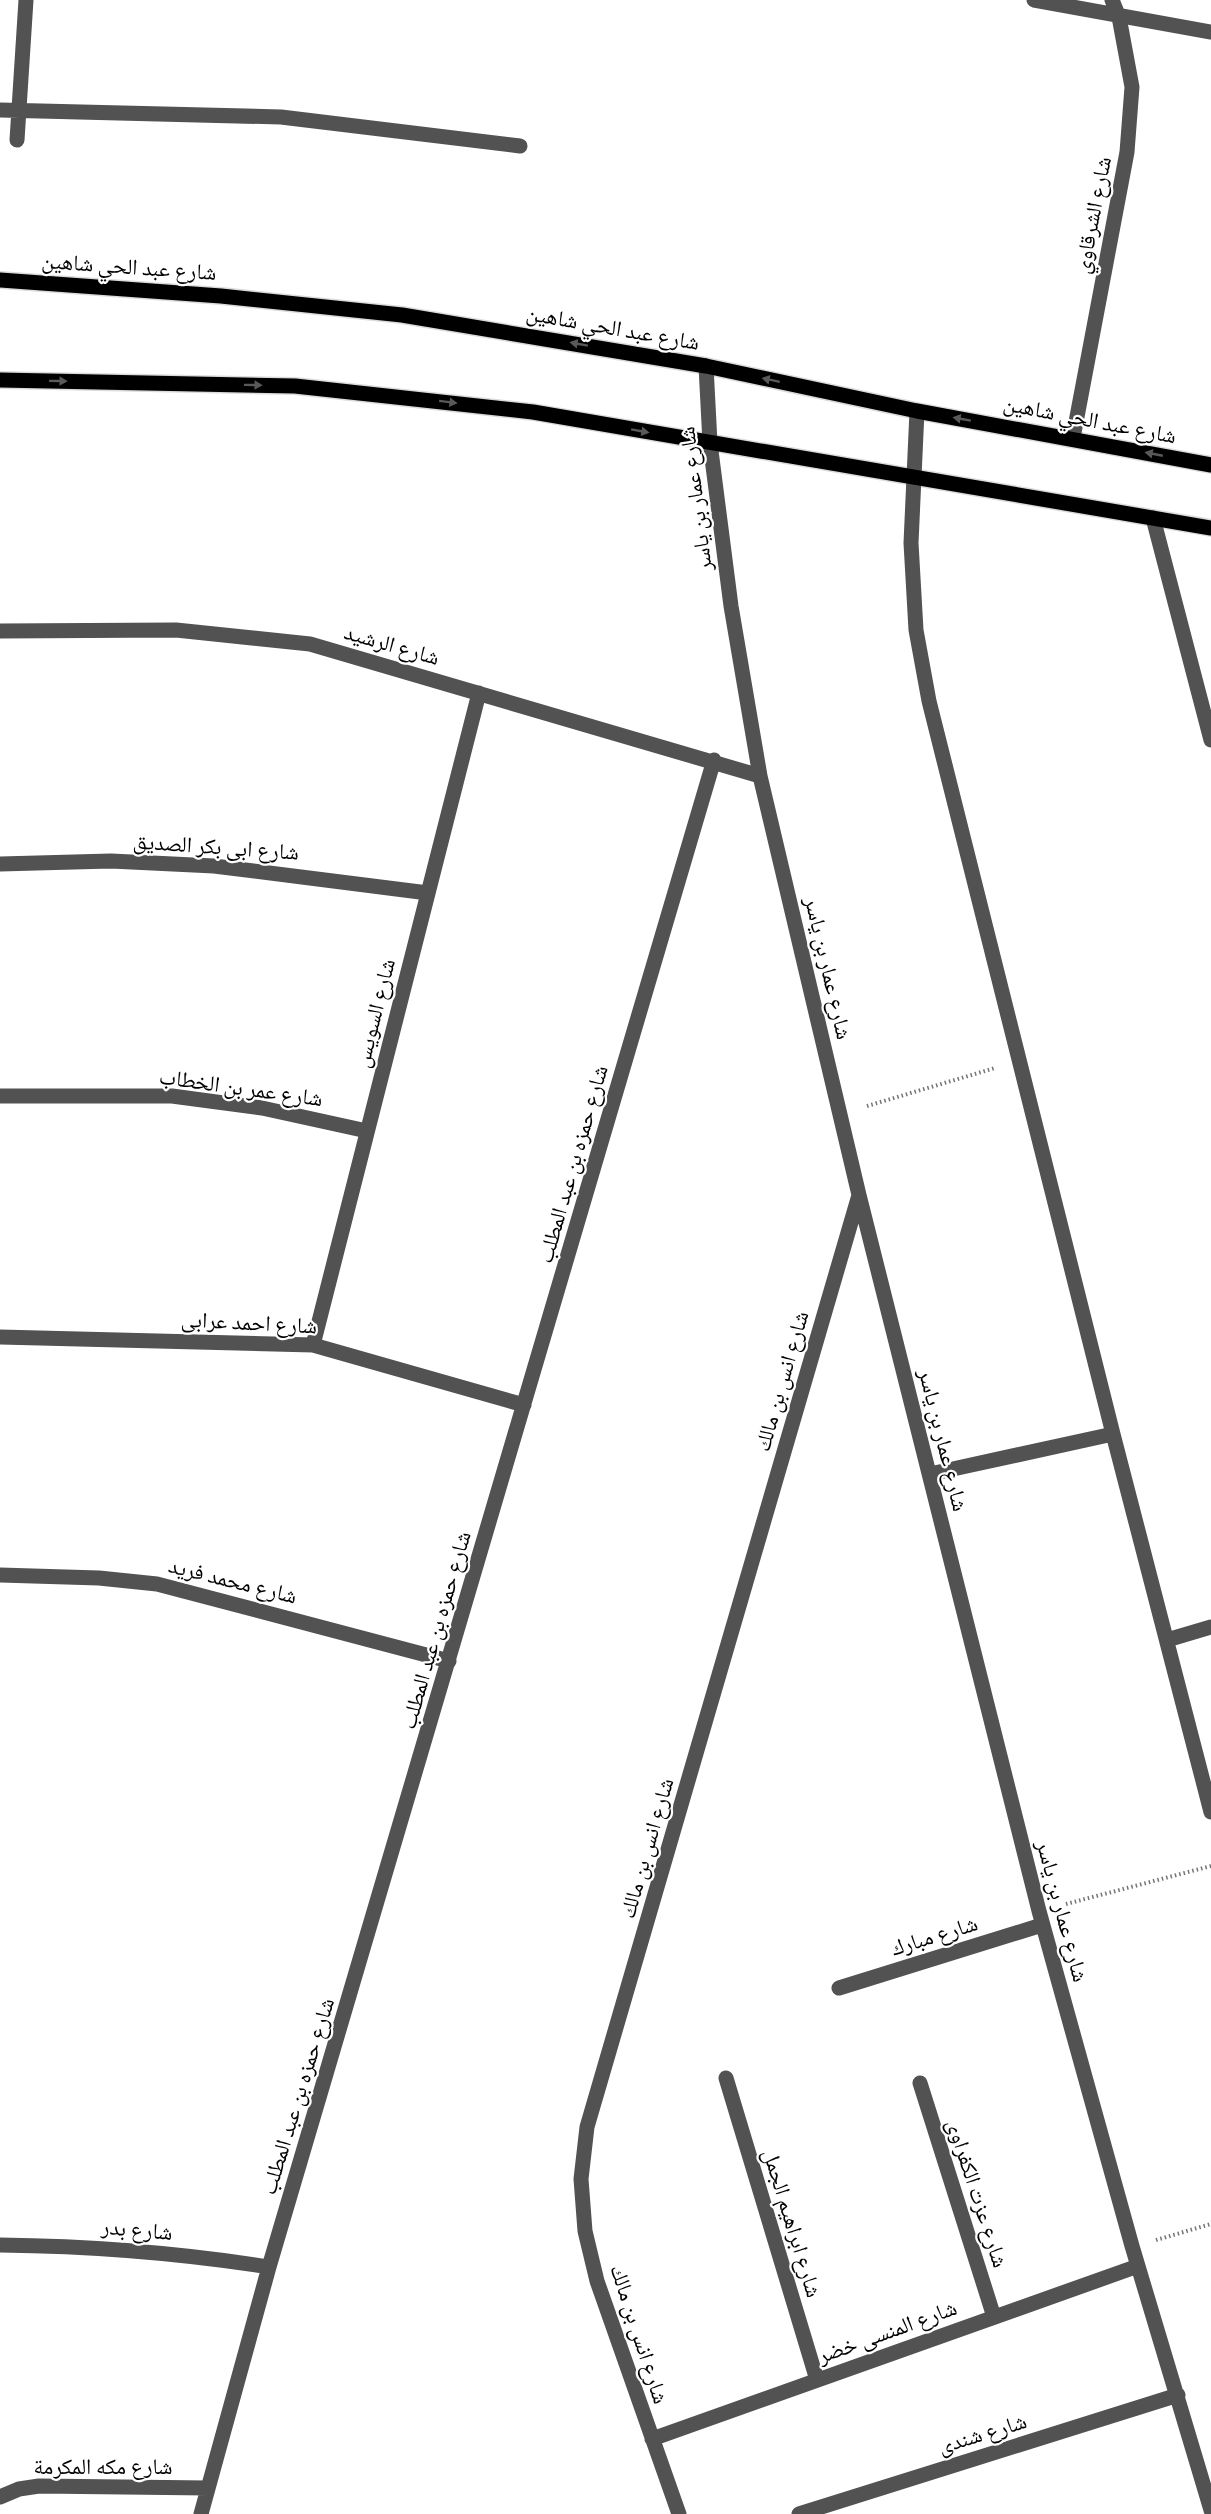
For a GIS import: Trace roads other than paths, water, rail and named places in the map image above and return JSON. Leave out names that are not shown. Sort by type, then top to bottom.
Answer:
[{"type":"main road","name":"شارع عبد الحي شاهين","points":[[0,280],[221,296],[402,315],[706,366],[917,411],[1211,465]]},
{"type":"main road","points":[[0,380],[295,386],[533,412],[1211,528]]},
{"type":"street","points":[[17,140],[26,0]]},
{"type":"street","points":[[1034,0],[1211,32]]},
{"type":"street","name":"شارع الشرقاوي","points":[[1073,438],[1127,152],[1132,87],[1119,17],[1112,0]]},
{"type":"street","points":[[0,110],[281,117],[520,146]]},
{"type":"street","name":"شارع عمار بن ياسر","points":[[706,366],[710,443],[731,606],[760,776],[859,1195],[930,1474],[980,1685],[1041,1918],[1132,2246],[1211,2510]]},
{"type":"street","points":[[917,411],[911,543],[915,608],[929,702],[1113,1434],[1211,1812]]},
{"type":"street","points":[[1153,518],[1211,740]]},
{"type":"street","name":"شارع الرشيد","points":[[0,631],[176,630],[249,635],[310,644],[714,760],[760,776]]},
{"type":"street","name":"شارع السويس","points":[[313,1345],[479,693]]},
{"type":"street","name":"شارع حمزه بن عبد المطلب","points":[[201,2514],[269,2267],[714,760]]},
{"type":"street","name":"شارع ابى بكر الصديق","points":[[0,864],[111,861],[214,866],[428,893]]},
{"type":"street","name":"شارع عمر بن الخطاب","points":[[0,1095],[172,1096],[262,1108],[367,1131]]},
{"type":"street","name":"شارع انس بن مالك","points":[[679,2514],[597,2281],[585,2231],[581,2179],[587,2127],[859,1195]]},
{"type":"street","name":"شارع احمد عرابى","points":[[0,1337],[250,1341],[313,1345],[524,1405]]},
{"type":"street","points":[[930,1474],[1113,1434]]},
{"type":"street","name":"شارع محمد فريد","points":[[0,1575],[99,1578],[157,1584],[449,1661]]},
{"type":"street","points":[[1167,1640],[1211,1627]]},
{"type":"street","name":"شارع مبارك","points":[[839,1988],[1041,1918]]},
{"type":"street","name":"شارع ابراهيم الجمل","points":[[726,2078],[817,2380]]},
{"type":"street","name":"شارع عزت الكفراوى","points":[[920,2083],[994,2317]]},
{"type":"street","name":"شارع بدر","points":[[0,2246],[58,2246],[140,2251],[269,2267]]},
{"type":"street","name":"شارع المنسى خضر","points":[[652,2439],[1138,2266]]},
{"type":"street","name":"شارع شندى","points":[[799,2514],[1178,2395]]},
{"type":"street","name":"شارع مكه المكرمة","points":[[0,2497],[19,2489],[39,2486],[208,2488]]}]
